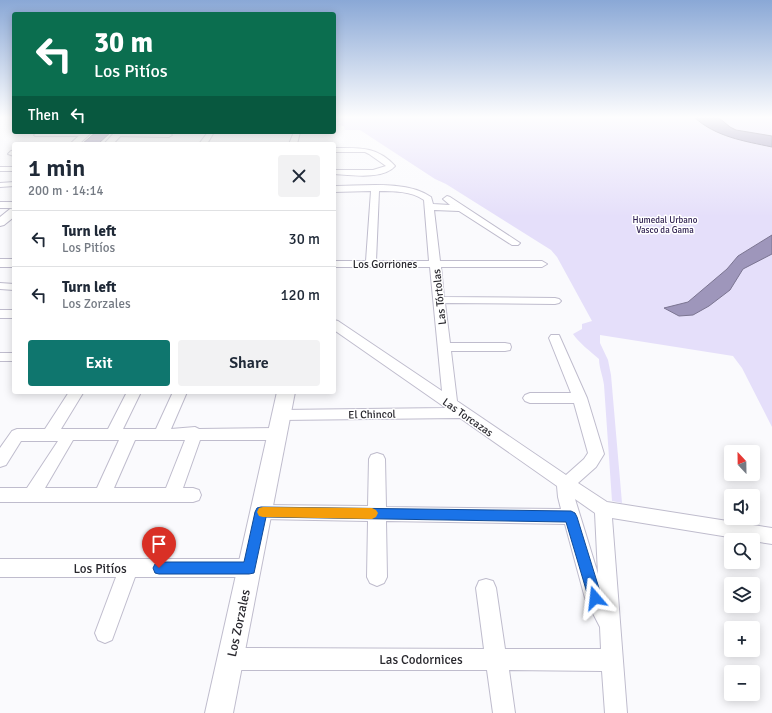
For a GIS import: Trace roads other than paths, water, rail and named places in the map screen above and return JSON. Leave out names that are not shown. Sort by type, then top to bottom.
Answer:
[{"type":"street","points":[[338,153],[363,150]]},
{"type":"street","points":[[336,172],[377,172],[388,169],[391,166],[372,152],[366,150]]},
{"type":"street","points":[[0,169],[12,169]]},
{"type":"street","points":[[0,184],[12,184]]},
{"type":"street","points":[[336,189],[375,189],[371,264]]},
{"type":"street","name":"Las Tórtolas","points":[[375,189],[406,190],[421,194],[428,200],[450,404]]},
{"type":"street","points":[[447,199],[515,243]]},
{"type":"street","points":[[0,205],[12,205]]},
{"type":"street","points":[[429,208],[460,208]]},
{"type":"street","points":[[0,223],[12,213]]},
{"type":"street","name":"Los Gorriones","points":[[336,264],[542,264]]},
{"type":"street","points":[[0,286],[12,287]]},
{"type":"street","points":[[439,300],[555,301]]},
{"type":"street","points":[[0,314],[12,314]]},
{"type":"street","name":"Las Torcazas","points":[[336,325],[603,509]]},
{"type":"street","points":[[555,338],[580,398],[596,454],[590,463],[566,484],[565,490],[571,517],[595,598],[610,624]]},
{"type":"street","points":[[444,347],[505,347]]},
{"type":"street","points":[[0,357],[12,357]]},
{"type":"street","points":[[49,435],[75,394]]},
{"type":"street","points":[[114,434],[133,394]]},
{"type":"street","points":[[161,434],[179,394]]},
{"type":"street","name":"Los Zorzales","points":[[219,713],[286,394]]},
{"type":"street","points":[[530,398],[580,398]]},
{"type":"street","name":"El Chincol","points":[[0,461],[17,435],[195,433],[279,424],[462,412]]},
{"type":"street","points":[[172,495],[195,433]]},
{"type":"street","points":[[102,495],[130,434]]},
{"type":"street","points":[[32,495],[69,435]]},
{"type":"street","points":[[377,459],[377,577]]},
{"type":"street","points":[[0,495],[193,495]]},
{"type":"street","points":[[616,713],[603,509],[772,536]]},
{"type":"street","points":[[261,512],[571,517]]},
{"type":"street","name":"Los Pitíos","points":[[0,568],[249,568]]},
{"type":"street","points":[[105,633],[129,568]]},
{"type":"street","points":[[486,588],[504,713]]},
{"type":"street","name":"Las Codornices","points":[[230,659],[612,660]]},
{"type":"park label","name":"Humedal Urbano Vasco da Gama","points":[[665,226]]}]
